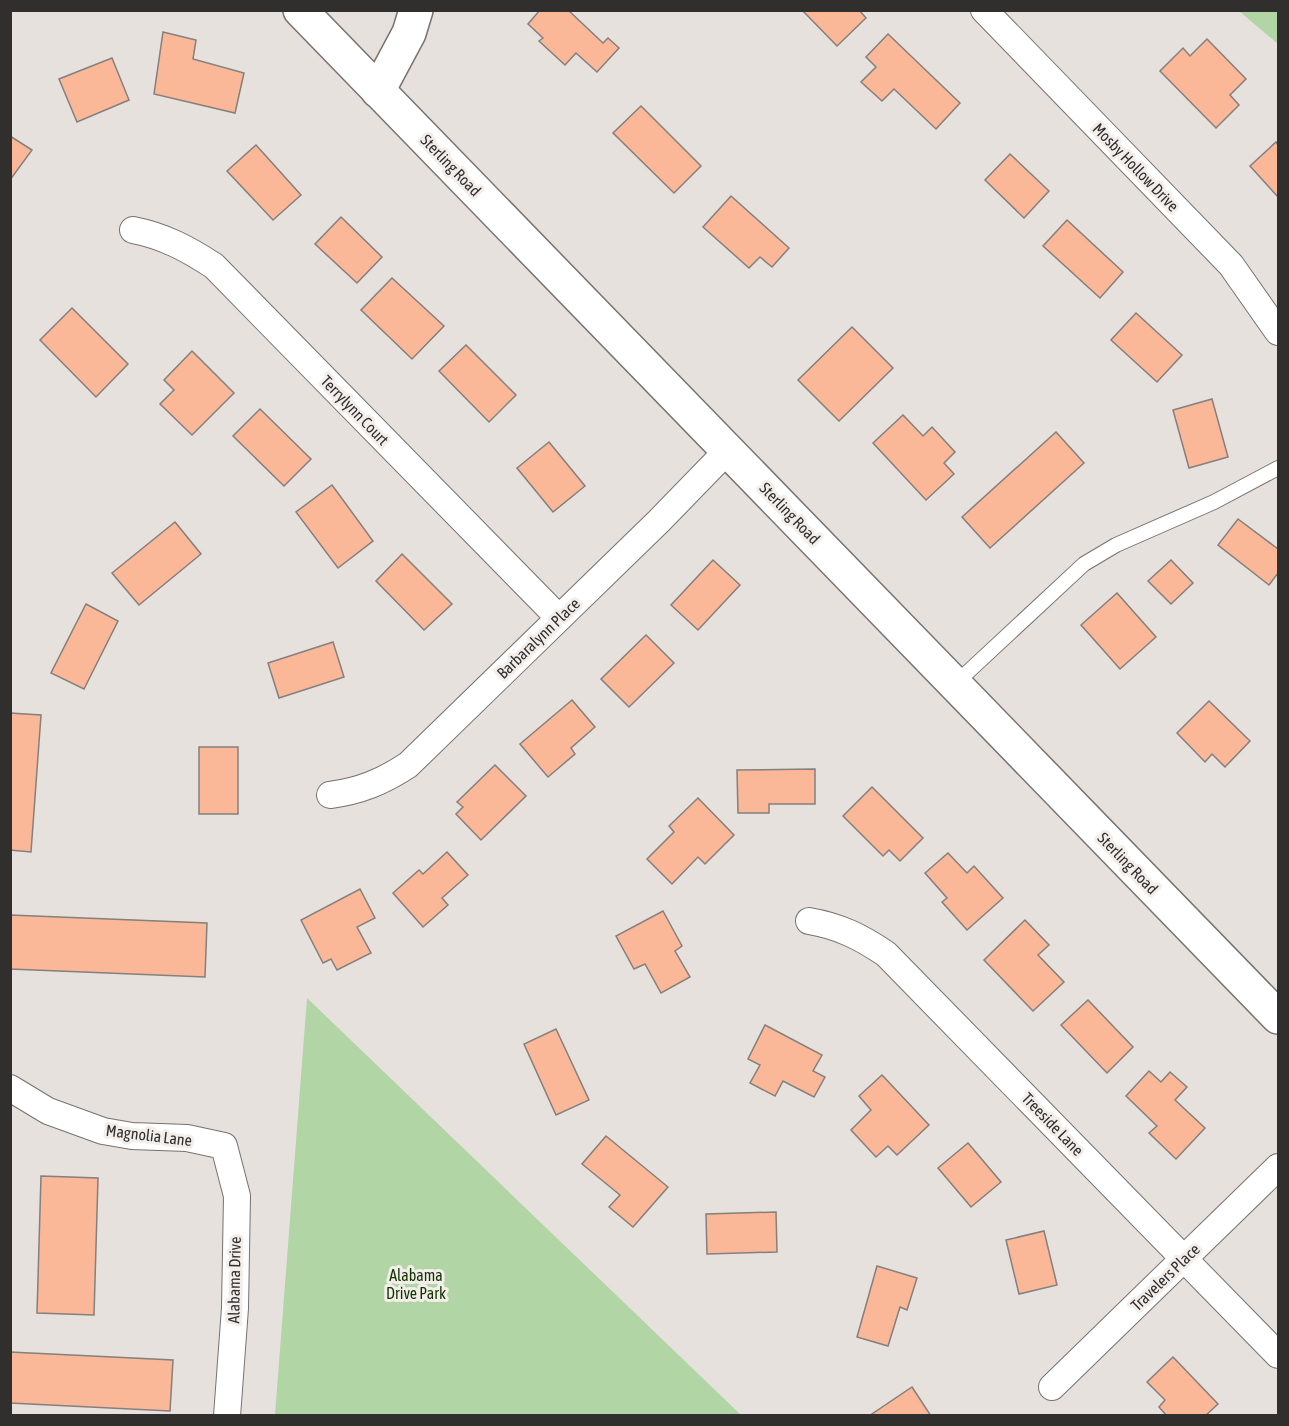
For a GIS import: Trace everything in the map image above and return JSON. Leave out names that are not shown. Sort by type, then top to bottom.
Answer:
[{"type":"main road","name":"Sterling Road","points":[[300,10],[1278,1017]]},
{"type":"main road","points":[[378,91],[409,33],[416,10]]},
{"type":"street","name":"Mosby Hollow Drive","points":[[984,10],[1231,265],[1278,332]]},
{"type":"street","name":"Terrylynn Court","points":[[133,230],[151,233],[184,247],[214,266],[559,618]]},
{"type":"street","name":"Barbaralynn Place","points":[[330,795],[358,791],[383,782],[408,765],[728,450]]},
{"type":"street","name":"Treeside Lane","points":[[809,921],[829,924],[860,936],[886,954],[1278,1355]]},
{"type":"street","name":"Magnolia Lane","points":[[10,1088],[48,1111],[103,1131],[132,1136],[187,1138],[224,1146]]},
{"type":"street","name":"Alabama Drive","points":[[224,1146],[237,1196],[235,1308],[227,1416]]},
{"type":"street","name":"Travelers Place","points":[[1052,1387],[1278,1167]]},
{"type":"lane","points":[[955,684],[1084,564],[1116,545],[1214,502],[1278,468]]},
{"type":"green space","points":[[1239,11],[1278,11],[1278,44]]},
{"type":"green space","name":"Alabama Drive Park","points":[[307,998],[741,1415],[275,1415]]},
{"type":"building","points":[[540,10],[568,10],[603,43],[608,38],[619,48],[597,72],[576,53],[565,65],[539,41],[543,38],[528,24]]},
{"type":"building","points":[[802,10],[859,10],[866,18],[837,46]]},
{"type":"building","points":[[163,32],[196,40],[193,59],[244,73],[235,113],[154,94]]},
{"type":"building","points":[[888,34],[960,103],[936,129],[894,89],[882,101],[861,82],[876,67],[866,57]]},
{"type":"building","points":[[1207,39],[1246,79],[1230,95],[1239,105],[1216,128],[1160,71],[1183,48],[1190,56]]},
{"type":"building","points":[[112,58],[129,100],[77,122],[59,79]]},
{"type":"building","points":[[641,106],[701,166],[674,193],[613,133]]},
{"type":"building","points":[[10,136],[32,150],[10,180]]},
{"type":"building","points":[[1276,142],[1278,145],[1278,197],[1250,166]]},
{"type":"building","points":[[256,145],[301,195],[273,220],[227,171]]},
{"type":"building","points":[[1010,154],[1049,191],[1024,218],[985,180]]},
{"type":"building","points":[[731,196],[789,248],[772,267],[760,257],[749,268],[703,227]]},
{"type":"building","points":[[341,217],[382,257],[357,283],[315,244]]},
{"type":"building","points":[[1067,220],[1123,272],[1100,298],[1043,246]]},
{"type":"building","points":[[392,278],[444,326],[412,359],[361,310]]},
{"type":"building","points":[[72,308],[128,364],[96,397],[40,340]]},
{"type":"building","points":[[1136,313],[1182,355],[1157,382],[1111,340]]},
{"type":"building","points":[[852,327],[893,368],[839,421],[798,380]]},
{"type":"building","points":[[466,345],[516,395],[489,422],[439,371]]},
{"type":"building","points":[[192,351],[234,393],[192,435],[160,404],[174,390],[164,380]]},
{"type":"building","points":[[1212,399],[1228,457],[1189,468],[1173,410]]},
{"type":"building","points":[[260,409],[311,459],[284,486],[233,436]]},
{"type":"building","points":[[903,415],[923,436],[932,427],[955,452],[944,463],[954,474],[926,500],[873,443]]},
{"type":"building","points":[[1056,432],[1084,463],[990,548],[962,517]]},
{"type":"building","points":[[549,442],[585,486],[553,512],[517,468]]},
{"type":"building","points":[[332,485],[373,541],[338,568],[296,512]]},
{"type":"building","points":[[1238,519],[1278,549],[1278,573],[1269,585],[1218,545]]},
{"type":"building","points":[[175,522],[201,554],[139,605],[112,573]]},
{"type":"building","points":[[402,554],[452,604],[424,630],[376,581]]},
{"type":"building","points":[[713,560],[740,585],[698,630],[671,605]]},
{"type":"building","points":[[1171,560],[1193,583],[1171,604],[1148,581]]},
{"type":"building","points":[[1117,593],[1156,637],[1120,669],[1081,625]]},
{"type":"building","points":[[86,604],[118,621],[84,689],[51,673]]},
{"type":"building","points":[[646,635],[674,663],[629,707],[601,679]]},
{"type":"building","points":[[333,642],[344,677],[279,698],[268,663]]},
{"type":"building","points":[[572,700],[595,727],[571,748],[575,754],[548,777],[520,744]]},
{"type":"building","points":[[1209,701],[1250,741],[1225,767],[1212,754],[1205,762],[1177,733]]},
{"type":"building","points":[[10,713],[41,715],[31,852],[10,850]]},
{"type":"building","points":[[199,747],[238,747],[238,814],[199,814]]},
{"type":"building","points":[[495,765],[526,796],[481,840],[456,814],[463,807],[457,802]]},
{"type":"building","points":[[815,769],[815,804],[769,804],[769,813],[738,813],[737,770]]},
{"type":"building","points":[[872,787],[923,838],[900,861],[889,850],[883,856],[843,816]]},
{"type":"building","points":[[698,798],[734,835],[705,864],[698,857],[672,884],[647,859],[674,832],[669,826]]},
{"type":"building","points":[[447,852],[468,875],[442,898],[448,905],[423,927],[393,893],[419,870],[423,874]]},
{"type":"building","points":[[948,853],[967,873],[974,866],[1003,898],[967,930],[942,902],[947,898],[925,873]]},
{"type":"building","points":[[360,889],[375,918],[357,927],[371,953],[337,970],[331,959],[323,963],[301,920]]},
{"type":"building","points":[[663,911],[682,946],[675,951],[690,977],[661,993],[645,964],[634,969],[616,936]]},
{"type":"building","points":[[10,915],[207,923],[205,977],[10,969]]},
{"type":"building","points":[[1025,920],[1049,945],[1038,955],[1064,982],[1033,1011],[984,960]]},
{"type":"building","points":[[1088,1000],[1133,1047],[1107,1073],[1061,1025]]},
{"type":"building","points":[[765,1025],[822,1055],[813,1071],[825,1077],[814,1097],[783,1081],[775,1096],[750,1083],[760,1065],[748,1059]]},
{"type":"building","points":[[556,1029],[589,1100],[556,1115],[524,1044]]},
{"type":"building","points":[[1149,1071],[1161,1082],[1170,1072],[1187,1087],[1175,1100],[1205,1128],[1176,1159],[1149,1133],[1157,1126],[1126,1096]]},
{"type":"building","points":[[882,1075],[929,1125],[897,1155],[888,1146],[876,1157],[851,1130],[871,1110],[859,1096]]},
{"type":"building","points":[[606,1136],[668,1187],[633,1227],[609,1207],[620,1195],[582,1164]]},
{"type":"building","points":[[968,1143],[1001,1182],[971,1207],[938,1168]]},
{"type":"building","points":[[41,1176],[98,1178],[94,1315],[37,1313]]},
{"type":"building","points":[[776,1212],[777,1252],[707,1254],[706,1214]]},
{"type":"building","points":[[1044,1231],[1057,1285],[1019,1294],[1006,1240]]},
{"type":"building","points":[[877,1266],[917,1278],[907,1310],[900,1307],[888,1346],[857,1337]]},
{"type":"building","points":[[10,1352],[173,1360],[170,1411],[10,1403]]},
{"type":"building","points":[[1173,1357],[1218,1404],[1205,1416],[1167,1416],[1159,1407],[1165,1400],[1147,1382]]},
{"type":"building","points":[[912,1387],[931,1416],[869,1416]]}]
